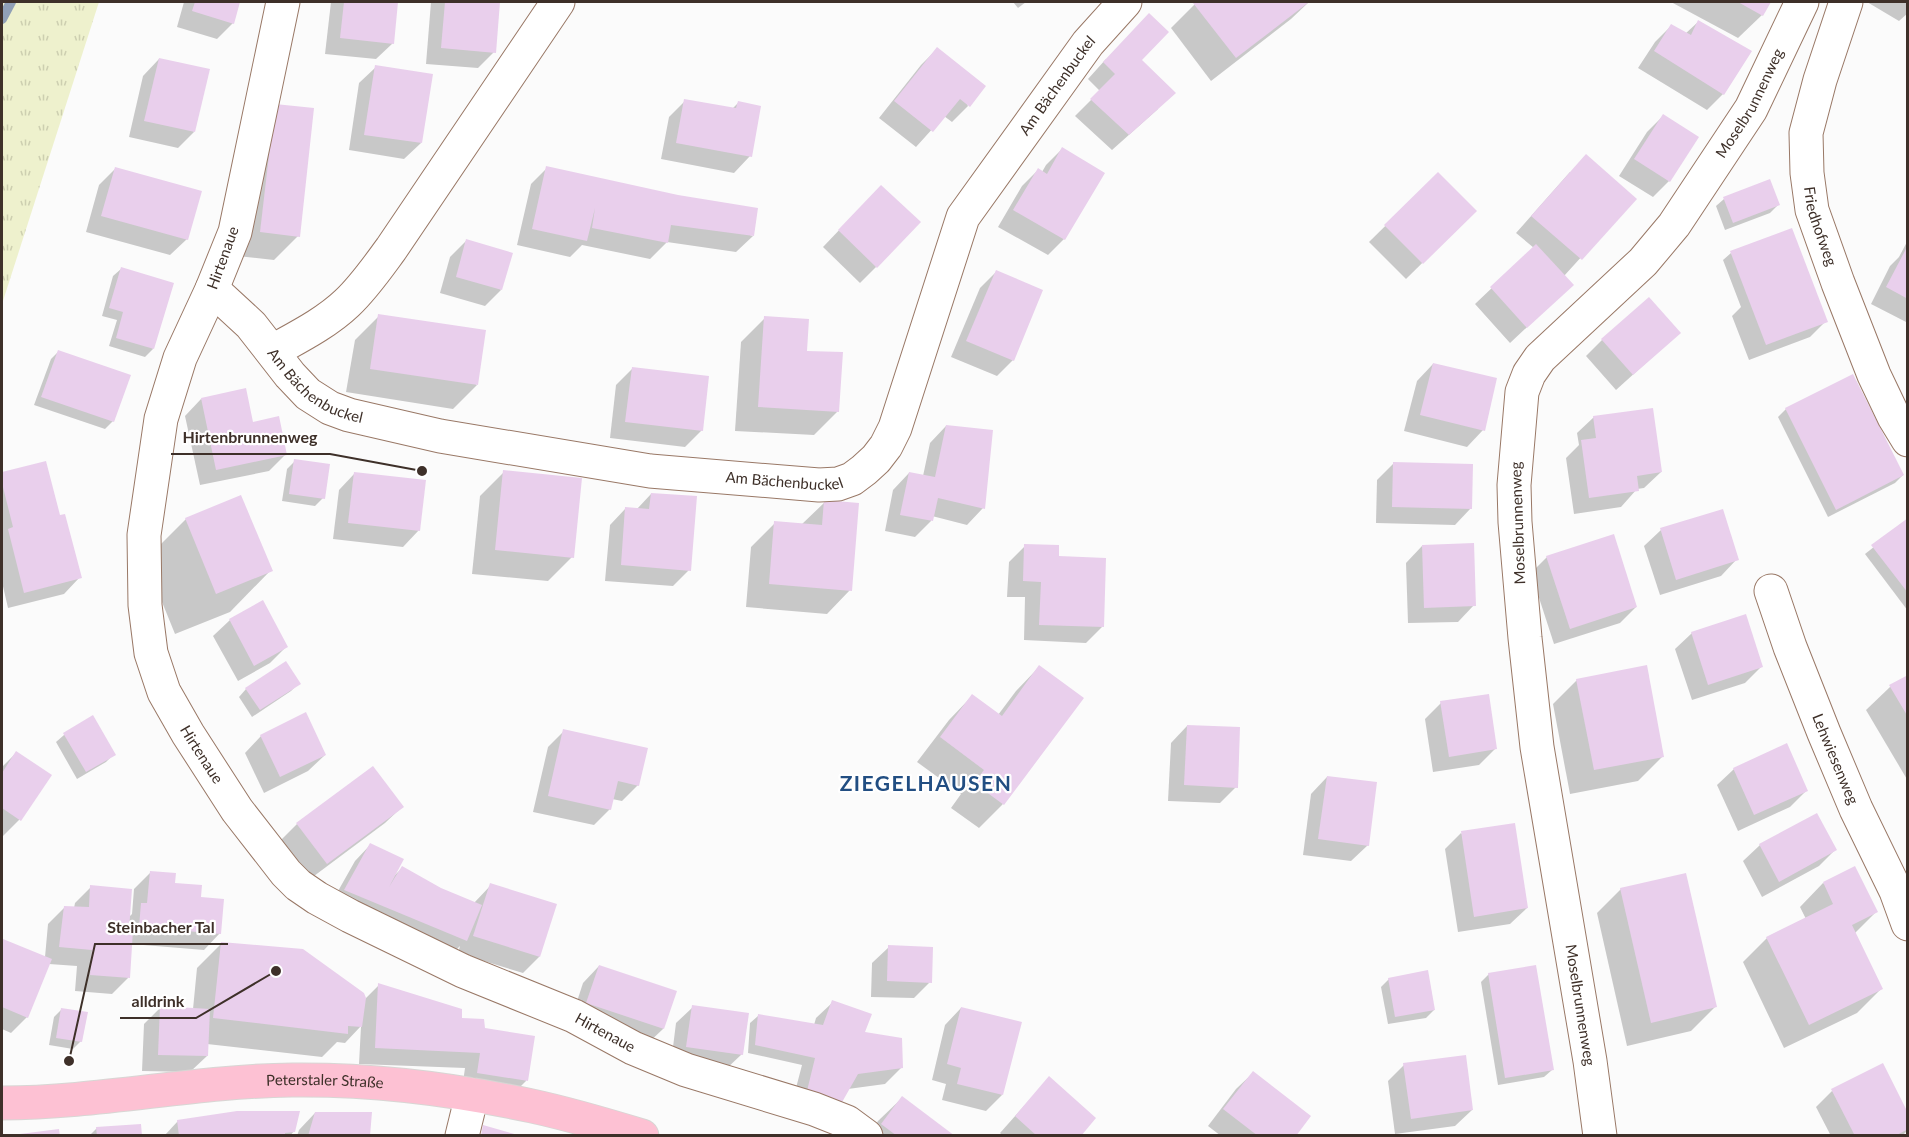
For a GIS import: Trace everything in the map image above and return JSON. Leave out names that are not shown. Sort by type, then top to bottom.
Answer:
[{"type":"main road","name":"Peterstaler Straße","points":[[2,1102],[52,1101],[218,1083],[293,1080],[361,1081],[418,1085],[533,1106],[642,1136]]},
{"type":"street","name":"Hirtenaue","points":[[283,2],[235,232],[180,358],[161,419],[144,535],[145,605],[152,653],[164,692],[188,734],[244,819],[286,873],[298,885],[317,898],[463,971],[574,1017],[644,1053],[686,1070],[814,1109],[847,1122],[866,1136]]},
{"type":"street","points":[[273,351],[345,305],[362,287],[391,249],[558,2]]},
{"type":"street","name":"Am Bächenbuckel","points":[[212,289],[251,325],[308,394],[330,408],[349,415],[440,436],[650,471],[807,485],[838,484],[852,479],[876,459],[895,428],[963,217],[1088,43],[1125,2]]},
{"type":"street","name":"Moselbrunnenweg","points":[[1600,1136],[1590,1061],[1537,747],[1525,638],[1514,485],[1522,392],[1528,374],[1540,358],[1643,262],[1674,225],[1751,109],[1802,2]]},
{"type":"street","name":"Friedhofweg","points":[[1846,2],[1820,80],[1806,133],[1807,172],[1812,210],[1874,375],[1903,419]]},
{"type":"street","name":"Lehwiesenweg","points":[[1771,591],[1824,733],[1856,809],[1896,891],[1908,924]]},
{"type":"street","points":[[462,1136],[472,1095]]},
{"type":"green space","points":[[2,2],[99,2],[2,304]]},
{"type":"building","points":[[195,2],[240,2],[234,24],[192,11]]},
{"type":"building","points":[[344,2],[398,2],[394,44],[340,38]]},
{"type":"building","points":[[445,2],[500,2],[496,53],[441,48]]},
{"type":"building","points":[[1309,2],[1236,58],[1193,3]]},
{"type":"building","points":[[1738,2],[1771,2],[1763,16]]},
{"type":"building","points":[[1149,13],[1169,32],[1142,60],[1176,93],[1129,135],[1090,99],[1115,74],[1103,62]]},
{"type":"building","points":[[1698,20],[1752,51],[1724,95],[1654,51],[1671,24],[1691,35]]},
{"type":"building","points":[[937,47],[986,86],[970,107],[960,99],[933,132],[894,101]]},
{"type":"building","points":[[159,58],[210,69],[195,132],[144,121]]},
{"type":"building","points":[[375,65],[433,74],[422,143],[364,135]]},
{"type":"building","points":[[684,99],[736,108],[738,101],[761,106],[752,157],[676,143]]},
{"type":"building","points":[[275,104],[314,108],[300,237],[260,232]]},
{"type":"building","points":[[1663,114],[1699,137],[1670,182],[1634,159]]},
{"type":"building","points":[[1062,147],[1105,173],[1065,240],[1013,210],[1038,168],[1047,174]]},
{"type":"building","points":[[1586,154],[1637,199],[1582,260],[1531,216]]},
{"type":"building","points":[[546,166],[678,195],[758,208],[754,236],[671,225],[668,243],[592,228],[595,208],[587,241],[532,229]]},
{"type":"building","points":[[115,167],[202,191],[188,240],[101,216]]},
{"type":"building","points":[[1438,172],[1477,211],[1423,264],[1384,225]]},
{"type":"building","points":[[1770,179],[1780,205],[1733,223],[1723,197]]},
{"type":"building","points":[[881,185],[921,222],[877,268],[838,230]]},
{"type":"building","points":[[1792,228],[1828,322],[1766,345],[1730,251]]},
{"type":"building","points":[[466,239],[513,253],[502,290],[456,277]]},
{"type":"building","points":[[1536,244],[1574,285],[1527,328],[1490,287]]},
{"type":"building","points":[[1908,245],[1908,299],[1886,287]]},
{"type":"building","points":[[121,267],[174,283],[154,349],[116,338],[123,312],[109,308]]},
{"type":"building","points":[[996,270],[1043,290],[1014,361],[966,341]]},
{"type":"building","points":[[1649,297],[1681,333],[1633,375],[1601,339]]},
{"type":"building","points":[[378,314],[486,330],[478,385],[370,369]]},
{"type":"building","points":[[764,316],[809,319],[807,351],[843,352],[839,412],[758,407]]},
{"type":"building","points":[[58,350],[131,375],[114,422],[41,397]]},
{"type":"building","points":[[1433,363],[1497,378],[1485,431],[1420,415]]},
{"type":"building","points":[[632,367],[709,376],[703,431],[625,422]]},
{"type":"building","points":[[1853,374],[1904,475],[1836,510],[1785,408]]},
{"type":"building","points":[[246,388],[253,422],[279,416],[287,455],[216,470],[201,398]]},
{"type":"building","points":[[1653,408],[1662,472],[1637,476],[1639,491],[1589,498],[1581,440],[1596,438],[1593,416]]},
{"type":"building","points":[[946,425],[993,430],[985,509],[938,498],[933,521],[900,515],[909,472],[935,477]]},
{"type":"building","points":[[294,459],[330,464],[325,499],[289,494]]},
{"type":"building","points":[[46,461],[60,515],[65,514],[82,578],[24,593],[8,529],[13,527],[2,483],[2,472]]},
{"type":"building","points":[[1393,462],[1473,464],[1472,509],[1392,507]]},
{"type":"building","points":[[503,470],[582,478],[574,558],[495,550]]},
{"type":"building","points":[[354,472],[426,480],[420,531],[348,523]]},
{"type":"building","points":[[651,493],[697,496],[691,571],[621,565],[625,507],[649,509]]},
{"type":"building","points":[[241,495],[273,571],[216,594],[185,518]]},
{"type":"building","points":[[824,500],[859,503],[852,591],[769,584],[774,521],[822,525]]},
{"type":"building","points":[[1723,509],[1739,560],[1676,580],[1660,528]]},
{"type":"building","points":[[1908,518],[1908,593],[1871,545]]},
{"type":"building","points":[[1614,534],[1637,607],[1570,629],[1546,556]]},
{"type":"building","points":[[1474,543],[1476,606],[1424,608],[1422,545]]},
{"type":"building","points":[[1024,544],[1059,545],[1059,556],[1106,558],[1104,627],[1039,625],[1041,582],[1023,581]]},
{"type":"building","points":[[263,600],[288,647],[254,666],[229,619]]},
{"type":"building","points":[[1746,614],[1763,667],[1708,685],[1691,632]]},
{"type":"building","points":[[286,661],[301,684],[260,710],[245,688]]},
{"type":"building","points":[[1039,665],[1084,698],[1004,805],[974,783],[984,770],[940,737],[972,694],[1002,716]]},
{"type":"building","points":[[1647,665],[1664,757],[1594,770],[1576,679]]},
{"type":"building","points":[[1908,675],[1908,717],[1889,685]]},
{"type":"building","points":[[1489,694],[1497,749],[1449,757],[1440,701]]},
{"type":"building","points":[[306,712],[326,755],[280,777],[260,735]]},
{"type":"building","points":[[93,715],[116,755],[86,772],[63,733]]},
{"type":"building","points":[[1187,725],[1240,727],[1238,788],[1184,785]]},
{"type":"building","points":[[563,729],[648,748],[639,786],[618,781],[611,810],[548,796]]},
{"type":"building","points":[[1787,743],[1808,791],[1754,815],[1733,768]]},
{"type":"building","points":[[16,751],[52,775],[21,821],[2,808],[2,773]]},
{"type":"building","points":[[373,766],[404,807],[327,864],[296,823]]},
{"type":"building","points":[[1327,776],[1377,782],[1369,846],[1318,839]]},
{"type":"building","points":[[1817,813],[1837,850],[1779,882],[1759,844]]},
{"type":"building","points":[[1515,823],[1528,908],[1474,917],[1461,831]]},
{"type":"building","points":[[370,843],[404,859],[389,887],[402,866],[441,888],[482,905],[467,941],[344,890]]},
{"type":"building","points":[[1855,866],[1878,912],[1852,925],[1883,989],[1809,1025],[1766,937],[1833,904],[1823,882]]},
{"type":"building","points":[[150,871],[176,873],[175,883],[202,885],[201,897],[224,899],[221,934],[139,927],[141,903],[147,903]]},
{"type":"building","points":[[1686,873],[1717,1007],[1651,1023],[1620,888]]},
{"type":"building","points":[[490,883],[557,904],[540,957],[473,936]]},
{"type":"building","points":[[90,885],[132,889],[129,930],[133,930],[130,978],[90,975],[92,950],[59,947],[64,906],[89,907]]},
{"type":"building","points":[[3,939],[52,959],[28,1018],[2,1007]]},
{"type":"building","points":[[221,942],[303,949],[364,993],[366,998],[362,1027],[348,1026],[348,1034],[213,1018]]},
{"type":"building","points":[[888,945],[933,947],[932,983],[887,981]]},
{"type":"building","points":[[599,965],[677,991],[664,1029],[586,1003]]},
{"type":"building","points":[[1536,965],[1554,1070],[1505,1078],[1488,973]]},
{"type":"building","points":[[1428,970],[1435,1010],[1395,1017],[1388,978]]},
{"type":"building","points":[[378,983],[462,1009],[462,1018],[484,1019],[485,1028],[535,1036],[528,1081],[477,1073],[480,1053],[375,1048]]},
{"type":"building","points":[[832,1000],[872,1014],[865,1032],[902,1038],[903,1068],[858,1074],[841,1104],[806,1095],[815,1058],[755,1045],[758,1014],[823,1025]]},
{"type":"building","points":[[692,1005],[749,1013],[743,1055],[686,1047]]},
{"type":"building","points":[[160,1006],[210,1009],[208,1056],[158,1055]]},
{"type":"building","points":[[961,1007],[1022,1022],[1003,1095],[957,1084],[961,1068],[947,1064]]},
{"type":"building","points":[[61,1008],[88,1012],[82,1042],[56,1038]]},
{"type":"building","points":[[1466,1055],[1473,1110],[1411,1119],[1403,1063]]},
{"type":"building","points":[[1883,1063],[1908,1113],[1908,1129],[1895,1136],[1855,1136],[1831,1089]]},
{"type":"building","points":[[1253,1071],[1311,1116],[1296,1136],[1258,1136],[1223,1109]]},
{"type":"building","points":[[1049,1076],[1096,1118],[1081,1136],[1037,1136],[1015,1116]]},
{"type":"building","points":[[902,1096],[955,1136],[897,1136],[881,1124]]},
{"type":"building","points":[[237,1111],[300,1111],[295,1132],[285,1133],[285,1136],[179,1136],[177,1120]]},
{"type":"building","points":[[315,1112],[372,1112],[370,1136],[308,1136]]},
{"type":"building","points":[[141,1124],[142,1136],[97,1136],[96,1127]]},
{"type":"building","points":[[483,1125],[518,1135],[518,1136],[481,1136]]},
{"type":"building","points":[[59,1129],[60,1136],[21,1136],[20,1134]]},
{"type":"waterway","points":[[2,19],[11,2]]},
{"type":"place","name":"Hirtenbrunnenweg","points":[[422,471]]},
{"type":"place","name":"alldrink","points":[[276,971]]},
{"type":"place","name":"Steinbacher Tal","points":[[69,1061]]},
{"type":"district","name":"ZIEGELHAUSEN","points":[[926,784]]}]
